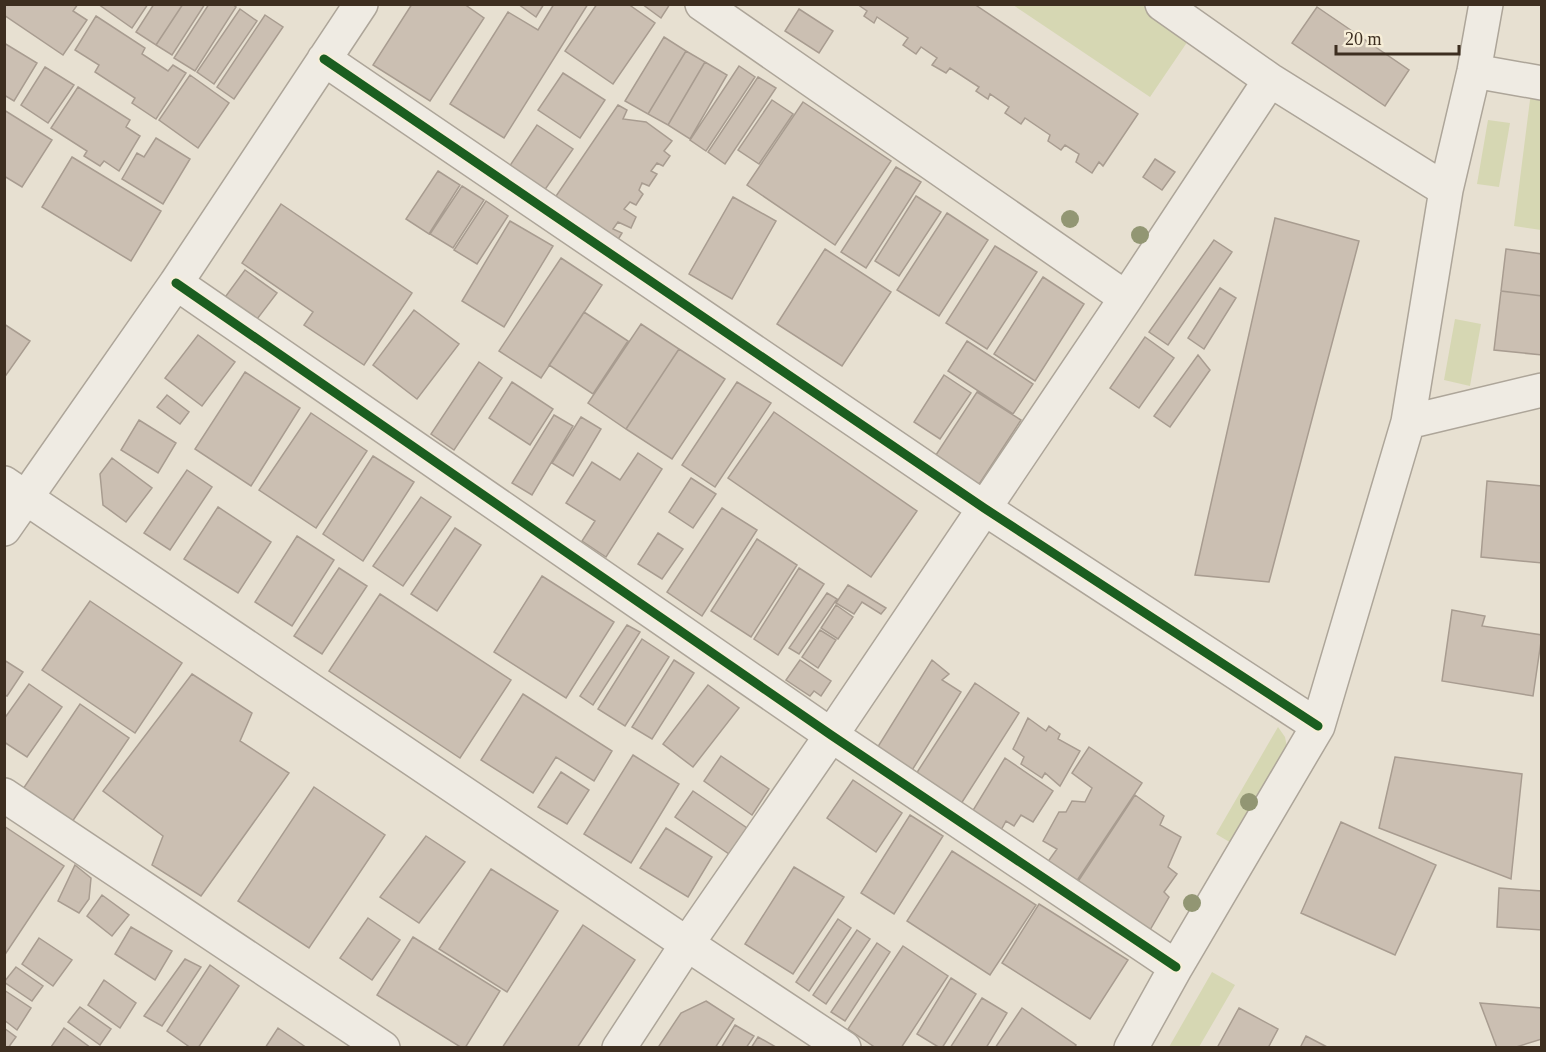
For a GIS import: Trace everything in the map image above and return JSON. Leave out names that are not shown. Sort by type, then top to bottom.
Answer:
[{"type":"street","points":[[4,530],[15,490],[176,283],[361,4]]},
{"type":"street","points":[[702,4],[1126,298]]},
{"type":"street","points":[[1162,4],[1270,80],[1446,190]]},
{"type":"street","points":[[1131,1047],[1318,726],[1408,422],[1446,190],[1474,71],[1486,4]]},
{"type":"street","points":[[324,59],[984,508],[1318,726]]},
{"type":"street","points":[[1474,71],[1542,83]]},
{"type":"street","points":[[619,1047],[1126,298],[1270,80]]},
{"type":"street","points":[[176,283],[831,735],[1176,967]]},
{"type":"street","points":[[1408,422],[1542,390]]},
{"type":"street","points":[[15,490],[687,944],[844,1047]]},
{"type":"street","points":[[4,795],[383,1047]]},
{"type":"green space","points":[[1013,5],[1142,5],[1190,38],[1150,97]]},
{"type":"green space","points":[[1531,92],[1541,94],[1541,230],[1514,226]]},
{"type":"green space","points":[[1488,120],[1510,123],[1499,187],[1477,184]]},
{"type":"green space","points":[[1455,319],[1481,324],[1470,386],[1444,380]]},
{"type":"green space","points":[[1278,727],[1285,737],[1288,752],[1238,847],[1216,834]]},
{"type":"green space","points":[[1212,972],[1235,985],[1199,1047],[1169,1047]]},
{"type":"building","points":[[4,4],[78,4],[73,11],[87,20],[63,55],[4,15]]},
{"type":"building","points":[[98,4],[148,4],[132,28]]},
{"type":"building","points":[[154,4],[183,4],[156,45],[136,32]]},
{"type":"building","points":[[183,4],[205,4],[172,55],[156,45]]},
{"type":"building","points":[[209,4],[232,4],[236,7],[195,71],[174,58]]},
{"type":"building","points":[[412,4],[464,4],[484,18],[430,101],[373,65]]},
{"type":"building","points":[[518,4],[544,4],[536,17]]},
{"type":"building","points":[[554,4],[588,4],[504,138],[450,104],[508,12],[538,30]]},
{"type":"building","points":[[597,4],[628,4],[655,23],[613,84],[565,51]]},
{"type":"building","points":[[642,4],[670,4],[661,18]]},
{"type":"building","points":[[857,4],[974,4],[1138,114],[1103,166],[1099,162],[1092,173],[1076,162],[1079,154],[1065,145],[1061,150],[1048,141],[1050,135],[1025,118],[1021,124],[1005,113],[1009,107],[990,94],[988,99],[976,91],[979,87],[950,68],[946,73],[932,65],[937,58],[921,47],[916,54],[903,45],[908,38],[877,17],[874,23],[864,16],[867,11]]},
{"type":"building","points":[[1317,7],[1409,70],[1385,106],[1292,43]]},
{"type":"building","points":[[240,9],[257,21],[214,84],[197,72]]},
{"type":"building","points":[[799,9],[833,31],[819,53],[785,31]]},
{"type":"building","points":[[265,15],[283,27],[234,99],[217,87]]},
{"type":"building","points":[[96,16],[145,48],[142,54],[168,71],[173,65],[186,73],[156,119],[132,103],[135,98],[95,72],[99,65],[75,50]]},
{"type":"building","points":[[664,37],[686,51],[648,114],[625,101]]},
{"type":"building","points":[[4,43],[37,63],[14,101],[4,95]]},
{"type":"building","points":[[686,51],[705,62],[668,125],[648,114]]},
{"type":"building","points":[[705,62],[727,75],[690,139],[668,125]]},
{"type":"building","points":[[739,66],[755,77],[706,151],[690,140]]},
{"type":"building","points":[[45,67],[74,85],[48,123],[21,105]]},
{"type":"building","points":[[563,73],[605,100],[580,138],[538,110]]},
{"type":"building","points":[[190,75],[229,103],[198,148],[159,120]]},
{"type":"building","points":[[758,77],[776,88],[725,164],[708,152]]},
{"type":"building","points":[[78,87],[130,120],[126,127],[140,136],[119,171],[104,161],[100,166],[84,156],[87,151],[51,128]]},
{"type":"building","points":[[772,100],[793,114],[759,164],[738,150]]},
{"type":"building","points":[[803,102],[891,161],[835,245],[747,185]]},
{"type":"building","points":[[618,105],[627,110],[623,119],[646,122],[672,141],[664,151],[670,156],[663,166],[657,163],[651,171],[657,174],[649,186],[642,183],[639,190],[643,194],[636,205],[630,202],[624,209],[636,217],[631,228],[618,222],[613,229],[622,233],[616,243],[552,202]]},
{"type":"building","points":[[4,110],[52,140],[22,187],[4,176]]},
{"type":"building","points":[[537,125],[573,149],[544,191],[509,167]]},
{"type":"building","points":[[156,138],[190,159],[163,204],[122,179],[137,153],[144,157]]},
{"type":"building","points":[[72,157],[161,211],[131,261],[42,207]]},
{"type":"building","points":[[1155,159],[1175,172],[1162,190],[1143,177]]},
{"type":"building","points":[[896,167],[921,182],[866,268],[841,252]]},
{"type":"building","points":[[438,171],[460,185],[429,234],[406,219]]},
{"type":"building","points":[[462,186],[484,200],[453,248],[430,234]]},
{"type":"building","points":[[916,196],[941,212],[899,276],[875,261]]},
{"type":"building","points":[[733,197],[776,221],[732,299],[689,274]]},
{"type":"building","points":[[486,201],[508,216],[477,264],[454,250]]},
{"type":"building","points":[[281,204],[412,293],[364,365],[304,325],[313,312],[242,263]]},
{"type":"building","points":[[947,213],[988,240],[939,316],[897,290]]},
{"type":"building","points":[[1275,218],[1359,241],[1269,582],[1195,575]]},
{"type":"building","points":[[510,221],[553,246],[504,327],[462,301]]},
{"type":"building","points":[[1214,240],[1232,252],[1168,345],[1149,332]]},
{"type":"building","points":[[995,246],[1037,272],[987,349],[946,323]]},
{"type":"building","points":[[825,249],[891,292],[842,366],[777,324]]},
{"type":"building","points":[[1506,249],[1542,254],[1542,296],[1501,291]]},
{"type":"building","points":[[561,258],[602,285],[541,378],[499,351]]},
{"type":"building","points":[[245,270],[277,293],[254,323],[223,300]]},
{"type":"building","points":[[1043,277],[1084,304],[1035,381],[994,354]]},
{"type":"building","points":[[1220,288],[1236,298],[1204,349],[1188,338]]},
{"type":"building","points":[[1501,291],[1542,296],[1542,355],[1494,350]]},
{"type":"building","points":[[414,310],[459,344],[417,399],[373,365]]},
{"type":"building","points":[[584,312],[628,341],[593,394],[549,365]]},
{"type":"building","points":[[4,324],[30,341],[4,378]]},
{"type":"building","points":[[641,324],[679,349],[626,429],[588,403]]},
{"type":"building","points":[[198,335],[235,362],[202,406],[165,378]]},
{"type":"building","points":[[1145,337],[1174,358],[1139,408],[1110,388]]},
{"type":"building","points":[[967,341],[1033,384],[1013,414],[948,371]]},
{"type":"building","points":[[679,349],[725,379],[672,459],[626,429]]},
{"type":"building","points":[[1198,355],[1210,370],[1170,427],[1154,416]]},
{"type":"building","points":[[479,362],[502,378],[454,450],[431,434]]},
{"type":"building","points":[[245,372],[300,408],[251,486],[195,449]]},
{"type":"building","points":[[944,375],[971,393],[940,439],[914,422]]},
{"type":"building","points":[[512,382],[553,409],[530,445],[489,418]]},
{"type":"building","points":[[737,382],[771,403],[715,487],[682,465]]},
{"type":"building","points":[[977,392],[1021,420],[976,489],[932,461]]},
{"type":"building","points":[[167,395],[189,412],[180,424],[157,407]]},
{"type":"building","points":[[774,412],[917,511],[871,577],[728,478]]},
{"type":"building","points":[[311,413],[367,451],[316,528],[259,490]]},
{"type":"building","points":[[554,415],[573,426],[532,495],[512,483]]},
{"type":"building","points":[[581,417],[601,429],[573,476],[552,463]]},
{"type":"building","points":[[139,420],[176,443],[158,473],[121,450]]},
{"type":"building","points":[[638,453],[662,469],[606,557],[582,541],[595,521],[566,503],[592,462],[620,480]]},
{"type":"building","points":[[373,456],[414,482],[363,561],[323,534]]},
{"type":"building","points":[[112,458],[152,488],[126,522],[103,505],[100,474]]},
{"type":"building","points":[[187,470],[212,487],[170,550],[144,533]]},
{"type":"building","points":[[691,478],[716,494],[693,528],[669,512]]},
{"type":"building","points":[[1487,481],[1542,486],[1542,563],[1481,557]]},
{"type":"building","points":[[421,497],[451,517],[403,586],[373,566]]},
{"type":"building","points":[[218,507],[271,542],[238,593],[184,559]]},
{"type":"building","points":[[722,508],[757,530],[702,616],[667,592]]},
{"type":"building","points":[[455,528],[481,545],[437,611],[411,594]]},
{"type":"building","points":[[658,533],[683,549],[662,579],[638,564]]},
{"type":"building","points":[[297,536],[334,560],[292,626],[255,602]]},
{"type":"building","points":[[757,539],[797,565],[751,637],[711,611]]},
{"type":"building","points":[[339,568],[367,586],[322,654],[294,636]]},
{"type":"building","points":[[799,568],[824,584],[778,655],[754,639]]},
{"type":"building","points":[[542,576],[614,622],[566,698],[494,652]]},
{"type":"building","points":[[848,585],[886,608],[881,614],[862,602],[854,614],[836,603]]},
{"type":"building","points":[[827,593],[837,599],[799,654],[789,648]]},
{"type":"building","points":[[380,594],[511,680],[460,758],[329,671]]},
{"type":"building","points":[[90,601],[182,663],[135,733],[42,670]]},
{"type":"building","points":[[836,605],[853,617],[838,639],[821,628]]},
{"type":"building","points":[[1452,610],[1485,616],[1482,626],[1542,635],[1533,696],[1442,681]]},
{"type":"building","points":[[627,625],[640,632],[593,705],[580,696]]},
{"type":"building","points":[[820,630],[836,640],[818,668],[802,657]]},
{"type":"building","points":[[642,639],[669,657],[625,726],[598,709]]},
{"type":"building","points":[[4,660],[23,672],[7,696],[4,695]]},
{"type":"building","points":[[674,660],[694,673],[652,739],[632,727]]},
{"type":"building","points":[[800,660],[831,681],[821,696],[814,691],[810,696],[786,680]]},
{"type":"building","points":[[932,660],[949,674],[942,680],[961,692],[909,775],[874,753]]},
{"type":"building","points":[[192,674],[252,713],[240,741],[289,773],[201,896],[152,865],[163,836],[103,791]]},
{"type":"building","points":[[975,683],[1019,713],[959,807],[914,777]]},
{"type":"building","points":[[29,684],[62,707],[27,757],[4,742],[4,719]]},
{"type":"building","points":[[708,685],[739,708],[693,767],[663,744]]},
{"type":"building","points":[[523,694],[612,751],[594,781],[556,757],[533,793],[481,760]]},
{"type":"building","points":[[80,704],[129,738],[72,822],[23,789]]},
{"type":"building","points":[[1028,718],[1046,731],[1049,726],[1060,734],[1058,739],[1080,751],[1060,786],[1045,773],[1042,778],[1021,764],[1024,757],[1013,749]]},
{"type":"building","points":[[1089,747],[1142,783],[1076,882],[1047,863],[1057,849],[1043,841],[1059,812],[1066,812],[1072,801],[1085,802],[1092,788],[1072,773]]},
{"type":"building","points":[[633,755],[679,784],[631,863],[584,834]]},
{"type":"building","points":[[721,756],[769,789],[752,815],[704,781]]},
{"type":"building","points":[[1395,757],[1522,774],[1511,879],[1379,828]]},
{"type":"building","points":[[1005,758],[1053,791],[1033,822],[1021,815],[1014,826],[1006,821],[1000,832],[972,812]]},
{"type":"building","points":[[561,772],[589,790],[567,824],[538,807]]},
{"type":"building","points":[[853,780],[902,813],[876,852],[827,818]]},
{"type":"building","points":[[314,787],[385,835],[309,948],[238,901]]},
{"type":"building","points":[[693,791],[747,828],[729,854],[675,817]]},
{"type":"building","points":[[1135,795],[1164,816],[1160,825],[1181,837],[1168,867],[1177,874],[1164,892],[1169,897],[1150,930],[1077,883]]},
{"type":"building","points":[[910,815],[943,836],[894,914],[861,893]]},
{"type":"building","points":[[1341,822],[1436,865],[1395,955],[1301,913]]},
{"type":"building","points":[[4,826],[64,866],[4,956]]},
{"type":"building","points":[[666,828],[712,857],[688,897],[640,868]]},
{"type":"building","points":[[426,836],[465,862],[419,923],[380,897]]},
{"type":"building","points":[[952,851],[1036,905],[990,975],[907,921]]},
{"type":"building","points":[[75,865],[91,878],[89,899],[79,913],[58,901]]},
{"type":"building","points":[[794,867],[844,897],[793,974],[745,944]]},
{"type":"building","points":[[491,869],[558,911],[507,992],[439,949]]},
{"type":"building","points":[[1499,888],[1542,891],[1542,930],[1497,927]]},
{"type":"building","points":[[102,895],[129,915],[112,936],[87,916]]},
{"type":"building","points":[[1039,904],[1128,960],[1090,1019],[1002,963]]},
{"type":"building","points":[[368,918],[400,940],[372,980],[340,958]]},
{"type":"building","points":[[838,919],[851,928],[809,991],[796,982]]},
{"type":"building","points":[[583,925],[635,960],[577,1048],[502,1048]]},
{"type":"building","points":[[131,927],[172,951],[155,980],[115,954]]},
{"type":"building","points":[[857,930],[870,939],[826,1004],[813,995]]},
{"type":"building","points":[[413,937],[500,991],[465,1048],[377,995]]},
{"type":"building","points":[[39,938],[72,960],[53,986],[22,964]]},
{"type":"building","points":[[877,943],[890,952],[845,1021],[831,1012]]},
{"type":"building","points":[[903,946],[948,976],[901,1048],[876,1048],[848,1029]]},
{"type":"building","points":[[185,959],[201,967],[162,1026],[144,1016]]},
{"type":"building","points":[[210,965],[239,986],[198,1048],[191,1048],[167,1031]]},
{"type":"building","points":[[16,967],[43,986],[32,1001],[4,982]]},
{"type":"building","points":[[951,978],[976,994],[940,1048],[917,1034]]},
{"type":"building","points":[[104,980],[136,1003],[120,1028],[88,1005]]},
{"type":"building","points":[[4,990],[31,1008],[17,1030],[4,1020]]},
{"type":"building","points":[[982,998],[1007,1013],[986,1048],[950,1048]]},
{"type":"building","points":[[706,1001],[734,1019],[715,1048],[662,1048],[659,1046],[681,1013]]},
{"type":"building","points":[[1480,1003],[1542,1008],[1542,1039],[1513,1048],[1497,1048]]},
{"type":"building","points":[[80,1007],[111,1029],[100,1045],[68,1022]]},
{"type":"building","points":[[1022,1008],[1076,1045],[1074,1048],[995,1048]]},
{"type":"building","points":[[1239,1008],[1278,1029],[1268,1048],[1217,1048]]},
{"type":"building","points":[[735,1025],[754,1036],[746,1048],[721,1048]]},
{"type":"building","points":[[4,1028],[16,1037],[8,1048],[4,1048]]},
{"type":"building","points":[[64,1028],[91,1048],[51,1047]]},
{"type":"building","points":[[278,1028],[307,1048],[265,1048]]},
{"type":"building","points":[[1306,1036],[1329,1048],[1300,1048]]},
{"type":"building","points":[[758,1037],[776,1047],[751,1048]]},
{"type":"cycle path","points":[[324,59],[984,508],[1318,726]]},
{"type":"cycle path","points":[[176,283],[831,735],[1176,967]]}]
